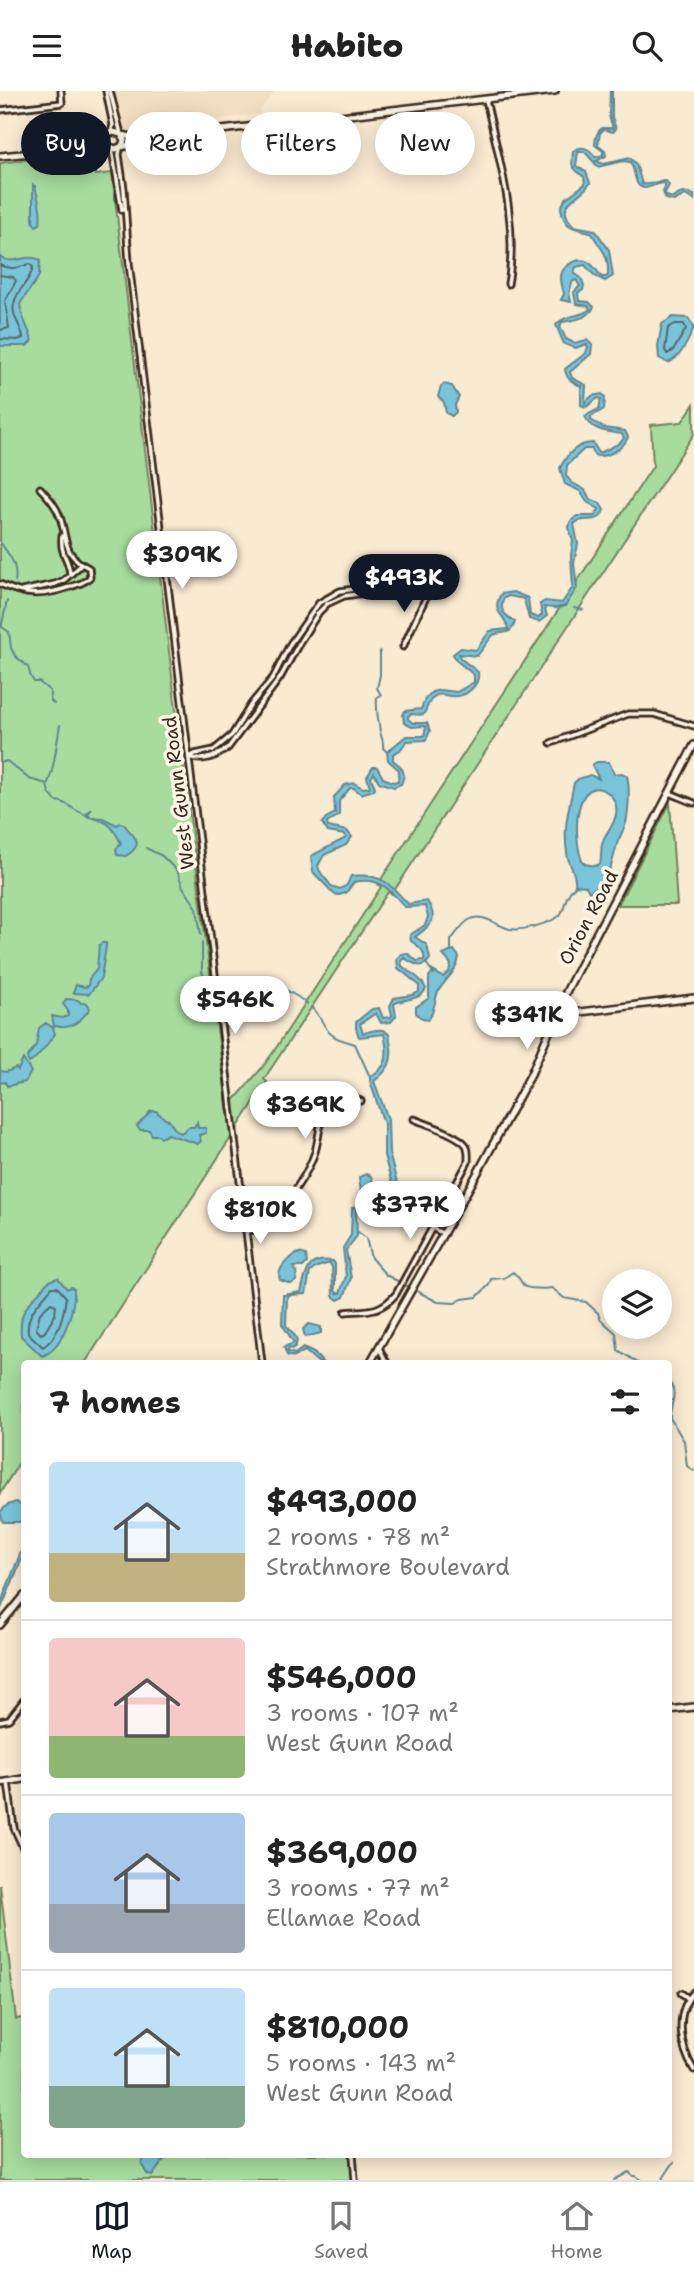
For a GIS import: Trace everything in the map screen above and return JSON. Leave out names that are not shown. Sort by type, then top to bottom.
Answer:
[{"type":"main road","points":[[227,129],[555,91]]},
{"type":"main road","points":[[111,134],[115,132],[125,135]]},
{"type":"main road","name":"West Gunn Road","points":[[121,134],[124,140],[121,147]]},
{"type":"main road","points":[[111,147],[125,146]]},
{"type":"main road","points":[[0,156],[21,154]]},
{"type":"main road","name":"Orion Road","points":[[372,1360],[531,1074],[583,957],[694,745]]},
{"type":"main road","points":[[556,1015],[694,998]]},
{"type":"main road","points":[[0,1625],[21,1602]]},
{"type":"main road","points":[[672,1710],[694,1707]]},
{"type":"main road","points":[[0,1783],[21,1780]]},
{"type":"street","points":[[0,110],[62,103],[61,91]]},
{"type":"street","name":"West Gunn Road","points":[[108,91],[113,125],[111,134]]},
{"type":"street","name":"West Gunn Road","points":[[108,91],[121,134]]},
{"type":"street","points":[[486,99],[511,220],[512,249],[508,284]]},
{"type":"street","name":"West Gunn Road","points":[[111,147],[124,219],[262,1360]]},
{"type":"street","name":"West Gunn Road","points":[[121,147],[118,155],[124,189],[124,219]]},
{"type":"street","points":[[0,584],[31,594],[44,594],[86,582],[90,577],[89,568],[71,556],[56,508],[40,488]]},
{"type":"street","points":[[62,534],[61,549],[70,574]]},
{"type":"street","points":[[20,591],[51,586],[64,580],[81,565]]},
{"type":"street","points":[[190,757],[214,750],[232,736],[252,703],[269,683],[313,610],[319,603],[340,591],[399,585],[416,585],[425,591],[426,597],[403,647]]},
{"type":"street","points":[[190,757],[206,759],[216,756],[240,736],[327,604],[344,596],[391,589],[399,585]]},
{"type":"street","points":[[313,610],[318,614]]},
{"type":"street","points":[[269,683],[274,687]]},
{"type":"street","points":[[551,743],[628,714],[654,714],[694,726]]},
{"type":"street","points":[[214,750],[216,756]]},
{"type":"street","points":[[670,792],[694,803]]},
{"type":"street","points":[[246,1232],[254,1231],[268,1221],[306,1174],[315,1151],[328,1099],[341,1094],[361,1101]]},
{"type":"street","points":[[345,1312],[376,1310],[396,1294],[468,1162],[466,1145],[461,1141],[434,1126],[414,1119]]},
{"type":"street","points":[[432,1228],[444,1234]]},
{"type":"street","points":[[396,1294],[405,1301]]},
{"type":"street","points":[[379,1348],[385,1360]]},
{"type":"street","points":[[0,1721],[9,1719],[21,1705]]},
{"type":"street","points":[[8,1782],[14,1828],[21,1843]]},
{"type":"street","points":[[694,1992],[683,2007],[681,2029],[686,2055],[694,2070]]},
{"type":"street","points":[[681,1993],[688,1998]]},
{"type":"street","points":[[353,2158],[355,2180]]},
{"type":"shaded area","points":[[112,91],[275,91],[259,112],[241,112],[241,116],[227,118],[227,112],[125,112],[125,131],[121,131]]},
{"type":"green space","points":[[21,161],[21,175],[112,173],[176,710],[228,1112],[232,1108],[231,1104],[274,1051],[381,887],[378,884],[653,466],[651,425],[682,422],[694,404],[694,434],[392,894],[388,892],[264,1079],[267,1082],[87,1360],[21,1360],[21,1460],[0,1493],[0,163]]},
{"type":"green space","points":[[670,803],[677,905],[618,905]]},
{"type":"green space","points":[[0,1885],[16,2019],[21,2018],[21,2158],[354,2158],[357,2180],[0,2180]]},
{"type":"water","points":[[612,91],[612,117],[616,129],[613,132],[604,129],[600,133],[598,145],[605,150],[606,156],[596,161],[604,164],[630,158],[636,164],[642,184],[666,181],[669,185],[666,196],[673,198],[688,193],[694,195],[694,200],[685,195],[674,201],[666,199],[663,183],[641,187],[630,162],[598,167],[585,152],[578,152],[576,166],[586,172],[590,183],[570,201],[566,212],[574,226],[595,230],[609,250],[613,276],[605,281],[595,276],[585,265],[576,267],[574,273],[581,278],[584,285],[583,290],[578,293],[579,301],[589,302],[594,307],[576,320],[562,322],[560,327],[566,339],[574,343],[587,340],[592,345],[591,354],[570,372],[572,378],[586,385],[585,403],[592,396],[602,394],[605,397],[604,409],[591,417],[591,420],[604,428],[625,431],[628,437],[614,452],[598,456],[594,455],[592,449],[584,449],[567,465],[566,476],[585,490],[590,499],[600,503],[604,510],[598,518],[574,524],[578,544],[574,563],[577,588],[565,606],[544,607],[547,616],[539,622],[529,619],[524,599],[509,596],[504,598],[504,612],[515,622],[511,629],[493,635],[477,656],[459,654],[460,658],[478,672],[474,686],[461,695],[437,695],[423,715],[408,716],[413,723],[427,723],[430,731],[426,740],[407,741],[393,754],[393,760],[403,773],[401,784],[394,787],[379,782],[374,773],[371,778],[374,790],[361,794],[350,788],[339,801],[339,815],[327,823],[328,827],[347,831],[352,837],[346,845],[324,855],[318,866],[331,886],[340,889],[347,885],[351,876],[377,878],[396,890],[408,904],[427,901],[433,918],[415,937],[427,945],[430,959],[423,965],[414,964],[404,958],[401,961],[402,966],[419,979],[426,989],[416,998],[394,1004],[396,1016],[391,1022],[381,1023],[376,1013],[360,1024],[363,1033],[380,1029],[390,1036],[389,1064],[374,1081],[388,1119],[389,1153],[397,1183],[386,1199],[370,1208],[356,1210],[357,1236],[346,1250],[351,1278],[344,1297],[338,1300],[333,1296],[330,1263],[310,1272],[306,1294],[291,1295],[287,1298],[286,1325],[297,1342],[288,1352],[295,1354],[303,1348],[314,1353],[320,1360],[316,1360],[305,1351],[290,1356],[284,1347],[294,1343],[282,1324],[283,1295],[301,1292],[309,1268],[317,1261],[324,1260],[333,1261],[335,1264],[335,1290],[340,1293],[346,1276],[343,1248],[351,1235],[352,1208],[370,1204],[392,1184],[384,1155],[384,1124],[370,1081],[370,1076],[380,1069],[385,1061],[385,1038],[384,1034],[359,1037],[356,1022],[372,1009],[379,1008],[383,1018],[391,1017],[390,1006],[394,998],[419,992],[419,985],[398,968],[397,959],[401,954],[407,953],[417,961],[424,960],[423,951],[411,941],[410,935],[425,925],[428,917],[425,906],[405,907],[384,886],[371,881],[354,882],[346,893],[334,894],[313,872],[311,856],[346,838],[345,835],[328,832],[322,823],[335,813],[334,797],[345,785],[354,783],[363,788],[370,787],[367,777],[373,767],[377,767],[383,778],[398,781],[399,770],[388,760],[387,752],[406,736],[424,736],[426,727],[412,727],[404,723],[405,711],[421,709],[432,692],[457,692],[474,682],[474,675],[456,660],[453,654],[461,648],[476,650],[490,631],[508,629],[497,605],[501,594],[513,592],[528,598],[530,615],[538,618],[542,615],[540,604],[545,601],[562,603],[573,587],[573,541],[570,522],[577,516],[595,516],[599,509],[587,502],[580,491],[565,484],[560,468],[577,447],[593,443],[599,453],[620,443],[624,438],[622,434],[600,430],[591,425],[585,416],[599,409],[601,399],[598,398],[586,407],[581,405],[581,386],[570,380],[565,369],[586,353],[588,347],[586,344],[576,348],[564,344],[556,325],[563,319],[590,309],[588,306],[576,304],[574,292],[580,286],[576,280],[569,292],[571,302],[561,300],[564,294],[561,280],[563,270],[582,260],[589,262],[602,277],[606,277],[608,267],[604,252],[591,232],[567,224],[561,208],[565,199],[585,184],[584,177],[573,167],[573,151],[583,148],[591,151],[595,157],[603,155],[603,151],[595,145],[595,140],[602,128],[613,128],[609,116]]},
{"type":"water","points":[[33,185],[40,214],[40,224],[36,226],[33,222]]},
{"type":"water","points":[[0,257],[10,260],[40,260],[39,276],[20,304],[32,341],[27,346],[0,346]]},
{"type":"water","points":[[673,317],[688,318],[694,327],[681,353],[668,363],[659,358],[658,346],[662,324]]},
{"type":"water","points":[[444,384],[452,386],[459,397],[455,405],[456,412],[452,416],[446,413],[444,402],[438,397]]},
{"type":"water","points":[[609,762],[614,774],[622,773],[627,776],[629,801],[625,826],[610,870],[603,881],[589,892],[586,886],[575,885],[566,834],[574,783],[590,775],[599,779],[592,765]],"holes":[[[595,788],[606,791],[616,804],[616,815],[602,844],[600,864],[595,866],[582,861],[577,820],[582,799]]]},
{"type":"water","points":[[91,817],[103,818],[117,825],[124,824],[136,840],[136,847],[126,856],[117,855],[116,849],[121,843],[114,831],[104,822]]},
{"type":"water","points":[[106,943],[106,946],[101,978],[89,994],[73,993],[76,985],[88,986],[89,979],[97,969],[99,945]]},
{"type":"water","points":[[454,950],[459,957],[456,967],[438,992],[428,1020],[420,1017],[416,1013],[416,1007],[429,998],[429,977],[433,971],[443,977],[449,972],[451,964],[443,955]]},
{"type":"water","points":[[66,999],[87,1003],[90,1008],[76,1023],[53,1028],[55,1034],[29,1063],[27,1058],[36,1045],[39,1028],[46,1023],[54,1026],[52,1016],[68,1016],[63,1004]]},
{"type":"water","points":[[23,1059],[31,1072],[25,1082],[7,1086],[5,1082],[0,1083],[0,1071],[16,1068],[18,1070]]},
{"type":"water","points":[[151,1111],[156,1111],[169,1120],[181,1133],[194,1127],[197,1122],[198,1128],[206,1128],[206,1133],[199,1135],[201,1141],[198,1144],[168,1134],[161,1138],[152,1135],[149,1130],[140,1130],[137,1126]]},
{"type":"water","points":[[366,1174],[371,1176],[373,1185],[361,1192],[359,1177]]},
{"type":"water","points":[[299,1253],[306,1255],[307,1263],[303,1267],[294,1267],[296,1281],[291,1284],[280,1280],[282,1268]]},
{"type":"water","points":[[58,1278],[67,1289],[74,1289],[72,1307],[62,1337],[42,1356],[21,1336],[21,1321],[24,1310],[31,1301],[48,1283]]},
{"type":"water","points":[[309,1324],[321,1327],[321,1333],[305,1337],[303,1329]]},
{"type":"water","points":[[16,1502],[21,1505],[21,1521],[3,1522],[0,1512],[7,1505]]},
{"type":"water","points":[[21,1552],[21,1561],[0,1611]]},
{"type":"water","points":[[143,2158],[165,2158],[152,2176],[147,2174],[142,2165]]},
{"type":"waterway","points":[[0,542],[14,565],[15,581]]},
{"type":"waterway","points":[[7,601],[2,627],[9,632],[11,648],[15,656],[28,667],[34,682],[39,682],[50,691],[50,700],[54,704]]},
{"type":"waterway","points":[[574,608],[583,610]]},
{"type":"waterway","points":[[380,651],[377,688],[381,695],[377,697],[377,710],[383,748],[387,752]]},
{"type":"waterway","points":[[60,725],[47,785],[49,793],[56,801],[100,819]]},
{"type":"waterway","points":[[0,763],[7,761],[29,779],[47,784]]},
{"type":"waterway","points":[[146,848],[162,856],[177,871],[183,887],[197,908],[201,935]]},
{"type":"waterway","points":[[451,951],[451,940],[464,924],[474,918],[510,929],[521,929],[553,920],[560,915],[568,894],[576,885]]},
{"type":"waterway","points":[[202,942],[202,972],[209,986],[213,987]]},
{"type":"waterway","points":[[426,963],[434,974]]},
{"type":"waterway","points":[[222,987],[245,982],[267,984],[288,991],[307,1004]]},
{"type":"waterway","points":[[311,1007],[331,1034],[355,1044],[370,1077]]},
{"type":"waterway","points":[[358,1232],[366,1238],[371,1258],[386,1275],[438,1302],[455,1303],[477,1297],[489,1285],[491,1279],[504,1278],[513,1272],[526,1287],[552,1288],[564,1298],[586,1302],[616,1333],[618,1350],[633,1360]]},
{"type":"waterway","points":[[672,1388],[672,1404]]},
{"type":"waterway","points":[[672,1421],[684,1441],[687,1466],[694,1471]]},
{"type":"waterway","points":[[662,2180],[674,2162]]},
{"type":"waterway","points":[[614,2180],[629,2172],[642,2180]]}]
